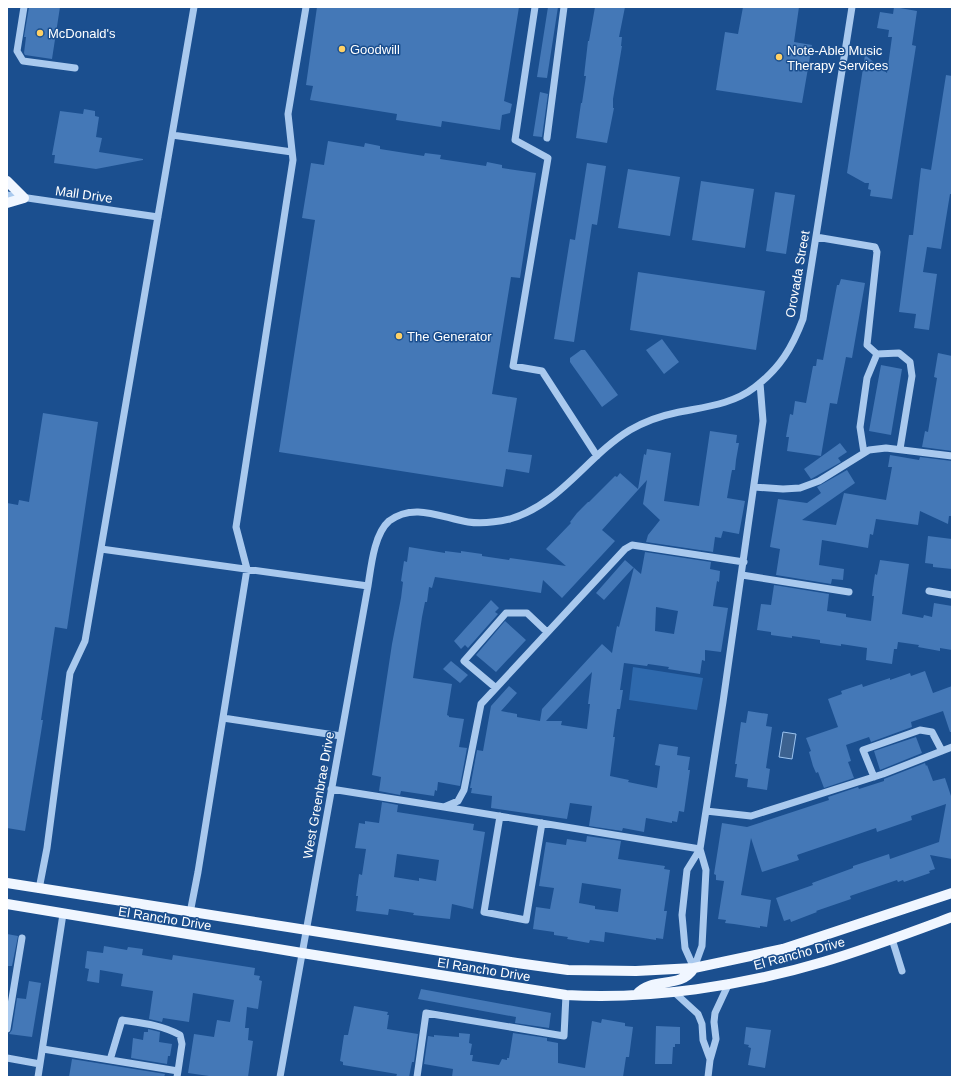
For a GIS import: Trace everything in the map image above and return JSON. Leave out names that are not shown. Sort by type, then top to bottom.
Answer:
[{"type":"main road","points":[[7,181],[24,198],[7,203]]},
{"type":"main road","name":"El Rancho Drive","points":[[7,883],[501,961],[568,970],[636,971],[694,968],[783,949],[952,893]]},
{"type":"main road","name":"El Rancho Drive","points":[[7,904],[302,953],[566,995],[585,996],[674,992],[786,972],[824,962],[952,917]]},
{"type":"main road","points":[[637,994],[648,986],[677,981],[685,978],[694,968]]},
{"type":"street","points":[[24,7],[17,51],[23,61],[75,68]]},
{"type":"street","points":[[39,889],[47,848],[70,673],[85,641],[194,7]]},
{"type":"street","points":[[190,913],[247,569],[236,527],[293,160],[288,114],[306,7]]},
{"type":"street","points":[[534,7],[515,140],[548,158],[513,366],[542,371],[597,456]]},
{"type":"street","points":[[547,138],[564,7]]},
{"type":"street","name":"Orovada Street","points":[[389,522],[402,514],[417,511],[469,523],[509,519],[528,512],[546,502],[610,444],[631,430],[652,420],[674,413],[715,406],[735,399],[770,376],[784,359],[798,333],[803,319],[852,7]]},
{"type":"street","points":[[172,135],[292,152]]},
{"type":"street","name":"Mall Drive","points":[[7,195],[158,217]]},
{"type":"street","points":[[816,237],[875,247],[877,252],[867,345],[877,354],[899,353],[910,362],[912,376],[900,449]]},
{"type":"street","points":[[864,453],[860,427],[867,378],[877,354]]},
{"type":"street","points":[[694,968],[685,948],[682,915],[687,870],[700,849],[744,562],[763,421],[760,383]]},
{"type":"street","points":[[754,487],[783,489],[800,488],[819,481],[869,450],[886,448],[900,449],[952,456]]},
{"type":"street","name":"West Greenbrae Drive","points":[[280,1077],[375,547],[382,532],[389,522]]},
{"type":"street","points":[[444,807],[458,801],[464,790],[481,704],[625,549],[632,545],[744,562]]},
{"type":"street","points":[[101,549],[368,586]]},
{"type":"street","points":[[742,575],[849,592]]},
{"type":"street","points":[[928,591],[952,595]]},
{"type":"street","points":[[496,688],[464,661],[506,613],[527,613],[547,632]]},
{"type":"street","points":[[223,718],[341,736]]},
{"type":"street","points":[[874,776],[863,750],[920,730],[932,732],[942,751]]},
{"type":"street","points":[[706,811],[751,816],[874,776],[952,747]]},
{"type":"street","points":[[331,789],[700,849]]},
{"type":"street","points":[[500,816],[484,912],[526,920],[542,823]]},
{"type":"street","points":[[694,968],[702,946],[706,870],[700,849]]},
{"type":"street","points":[[38,1077],[63,914]]},
{"type":"street","points":[[7,1029],[22,938]]},
{"type":"street","points":[[892,939],[902,971]]},
{"type":"street","points":[[708,1077],[710,1060],[716,1039],[714,1022],[715,1012],[729,983]]},
{"type":"street","points":[[674,992],[698,1014],[702,1024],[703,1040],[710,1060]]},
{"type":"street","points":[[417,1077],[426,1013],[564,1036],[566,995]]},
{"type":"street","points":[[43,1049],[110,1060],[177,1074],[182,1044],[180,1035],[168,1028],[122,1020],[110,1060]]},
{"type":"street","points":[[7,1058],[40,1064]]},
{"type":"shaded area","points":[[633,667],[703,678],[697,710],[629,700]]},
{"type":"shaded area","points":[[783,732],[796,734],[792,759],[779,757]]},
{"type":"building","name":"McDonald's","points":[[29,7],[60,7],[52,59],[25,55],[24,53],[26,37],[24,37]]},
{"type":"building","points":[[317,7],[519,7],[504,101],[512,104],[510,113],[502,115],[500,130],[442,121],[441,127],[396,120],[397,114],[310,100],[313,86],[306,85]]},
{"type":"building","points":[[548,7],[558,7],[547,78],[537,77]]},
{"type":"building","points":[[595,7],[625,7],[619,37],[622,37],[622,46],[613,99],[614,108],[607,143],[576,138],[586,76],[584,76],[588,41]]},
{"type":"building","points":[[743,7],[799,7],[794,42],[812,45],[802,103],[716,90],[725,32],[738,34]]},
{"type":"building","points":[[894,7],[917,11],[912,45],[916,46],[892,199],[870,196],[871,190],[868,189],[869,183],[865,183],[847,173],[865,55],[887,73],[892,37],[888,37],[889,30],[877,28],[880,12],[893,14]]},
{"type":"building","points":[[946,75],[952,76],[952,194],[950,194],[941,249],[927,247],[923,272],[937,274],[929,330],[914,328],[916,314],[899,312],[909,235],[913,235],[921,168],[931,170]]},
{"type":"building","points":[[540,92],[548,94],[542,137],[533,136]]},
{"type":"building","points":[[84,109],[95,111],[95,116],[99,117],[96,137],[102,138],[99,152],[143,160],[96,169],[54,163],[55,155],[52,155],[60,111],[83,114]]},
{"type":"building","name":"The Generator","points":[[328,141],[364,147],[365,143],[380,146],[380,149],[424,156],[425,153],[441,155],[440,159],[486,166],[487,162],[502,165],[502,168],[536,173],[520,278],[511,277],[492,394],[517,398],[508,452],[532,455],[529,473],[506,469],[503,487],[279,452],[315,220],[302,218],[311,163],[324,165]]},
{"type":"building","points":[[587,163],[606,166],[597,225],[592,224],[574,342],[554,339],[570,239],[575,240]]},
{"type":"building","points":[[628,169],[680,177],[670,236],[618,228]]},
{"type":"building","points":[[701,181],[754,189],[745,248],[692,240]]},
{"type":"building","points":[[775,192],[795,195],[786,254],[766,251]]},
{"type":"building","points":[[638,272],[765,291],[756,350],[630,330]]},
{"type":"building","points":[[841,279],[865,283],[852,358],[846,357],[837,404],[830,403],[821,456],[787,451],[789,437],[786,437],[790,414],[793,415],[795,401],[806,403],[813,366],[816,366],[817,359],[823,360],[837,285],[839,285]]},
{"type":"building","points":[[662,339],[679,362],[664,374],[646,350]]},
{"type":"building","points":[[581,350],[585,350],[618,395],[602,407],[570,362],[570,358]]},
{"type":"building","points":[[938,353],[952,356],[952,451],[922,447],[925,431],[928,432],[937,378],[934,377]]},
{"type":"building","points":[[881,365],[902,369],[891,435],[869,431]]},
{"type":"building","points":[[43,413],[98,422],[67,629],[55,627],[41,720],[43,720],[25,831],[7,828],[7,503],[18,505],[19,500],[29,502]]},
{"type":"building","points":[[710,431],[737,435],[736,443],[739,443],[735,470],[732,470],[727,498],[745,501],[739,534],[723,531],[721,538],[715,537],[713,552],[646,542],[648,535],[660,520],[643,504],[647,480],[602,530],[615,541],[562,598],[543,580],[541,593],[435,577],[432,588],[429,587],[427,602],[425,602],[413,678],[452,684],[447,715],[449,717],[464,719],[459,747],[467,748],[460,786],[438,782],[437,791],[435,790],[434,796],[401,791],[400,795],[379,791],[381,777],[372,775],[392,644],[401,598],[403,582],[401,581],[404,561],[407,562],[409,547],[445,553],[445,551],[461,553],[461,551],[509,560],[510,558],[566,566],[546,549],[571,523],[570,522],[577,513],[615,476],[617,477],[620,473],[638,489],[644,454],[646,455],[647,449],[671,453],[664,501],[699,506]]},
{"type":"building","points":[[840,443],[847,452],[838,458],[841,462],[811,479],[804,469]]},
{"type":"building","points":[[890,455],[919,460],[920,457],[952,461],[952,516],[949,516],[948,524],[920,511],[918,525],[876,519],[873,535],[870,534],[868,548],[822,540],[819,565],[844,569],[843,580],[832,579],[831,584],[776,575],[780,549],[770,547],[778,499],[807,503],[821,493],[817,487],[847,470],[855,483],[802,520],[836,525],[844,493],[886,500],[892,467],[888,467]]},
{"type":"building","points":[[928,536],[952,539],[952,569],[933,567],[933,564],[925,563]]},
{"type":"building","points":[[645,552],[711,562],[710,569],[720,571],[713,606],[728,608],[721,652],[705,650],[705,661],[702,660],[700,674],[668,669],[669,667],[624,663],[620,690],[623,690],[620,709],[617,709],[610,776],[629,780],[628,782],[657,788],[660,766],[655,765],[659,744],[678,747],[677,755],[690,757],[688,770],[690,770],[684,812],[679,811],[677,822],[672,821],[672,823],[646,818],[644,832],[623,828],[622,831],[589,826],[592,806],[570,803],[567,819],[491,808],[492,796],[471,793],[472,788],[470,788],[477,750],[483,751],[491,706],[509,686],[517,693],[501,711],[517,714],[517,717],[540,721],[542,709],[602,644],[612,653],[617,626],[619,627],[634,568],[641,574]],"holes":[[[656,607],[678,611],[674,634],[655,631]],[[592,672],[587,729],[561,725],[562,721],[546,721]]]},
{"type":"building","points":[[625,560],[634,567],[604,600],[596,593]]},
{"type":"building","points":[[880,560],[909,564],[902,614],[923,618],[924,615],[932,617],[934,603],[952,606],[952,650],[940,648],[940,651],[918,647],[919,645],[898,642],[897,649],[894,649],[892,664],[866,660],[867,648],[841,644],[841,646],[820,643],[820,640],[792,636],[792,638],[771,635],[771,632],[757,630],[761,604],[771,605],[774,585],[829,594],[827,611],[846,614],[846,617],[871,621],[875,574],[877,575]]},
{"type":"building","points":[[491,600],[499,608],[495,612],[498,614],[468,648],[465,645],[461,649],[454,641]]},
{"type":"building","points":[[505,621],[526,640],[496,672],[476,655]]},
{"type":"building","points":[[451,661],[468,675],[460,683],[443,669]]},
{"type":"building","points":[[925,671],[933,693],[952,686],[952,732],[950,732],[943,711],[911,722],[912,727],[871,742],[869,737],[846,745],[851,761],[848,762],[854,778],[824,788],[818,772],[816,773],[813,766],[809,752],[811,751],[806,738],[838,727],[828,699],[842,694],[841,691],[862,684],[863,687],[890,678],[890,680],[910,673],[911,676]]},
{"type":"building","points":[[748,711],[768,714],[766,726],[772,727],[766,768],[770,769],[767,790],[747,787],[748,779],[735,777],[737,764],[735,764],[741,722],[746,723]]},
{"type":"building","points":[[916,737],[922,753],[880,770],[874,751]]},
{"type":"building","points":[[925,763],[933,781],[945,778],[952,799],[952,859],[930,855],[935,869],[929,871],[930,873],[904,882],[903,880],[898,882],[897,880],[850,896],[851,899],[816,911],[817,912],[791,922],[790,919],[784,921],[776,898],[813,885],[812,883],[853,868],[853,866],[889,854],[890,859],[939,842],[946,804],[911,816],[912,820],[877,832],[876,828],[797,855],[799,860],[762,872],[751,838],[741,895],[771,900],[767,927],[760,926],[760,928],[725,923],[726,920],[718,919],[724,881],[716,880],[716,875],[714,874],[722,823],[747,827],[829,800],[828,797],[858,787],[859,789],[884,781],[884,779]]},
{"type":"building","points":[[382,802],[398,805],[397,812],[474,824],[473,830],[485,832],[473,909],[452,904],[450,919],[413,915],[414,913],[389,909],[388,915],[356,911],[358,896],[356,896],[359,874],[362,875],[366,849],[355,848],[359,823],[365,824],[365,821],[379,823]],"holes":[[[397,854],[439,860],[436,881],[419,878],[419,881],[394,877]]]},
{"type":"building","points":[[587,836],[621,841],[618,859],[665,866],[664,869],[670,870],[664,911],[667,911],[663,939],[656,938],[656,940],[605,932],[604,942],[590,940],[589,943],[554,935],[554,932],[533,929],[536,907],[550,909],[554,888],[539,886],[546,842],[566,845],[567,839],[586,842]],"holes":[[[582,883],[621,889],[618,912],[595,909],[595,906],[579,903]]]},
{"type":"building","points":[[7,934],[18,936],[12,966],[7,966]]},
{"type":"building","points":[[104,946],[127,950],[128,947],[143,949],[142,955],[172,960],[173,955],[255,968],[254,975],[260,976],[259,980],[262,981],[258,1009],[247,1007],[245,1028],[249,1028],[248,1040],[253,1041],[248,1077],[216,1077],[188,1073],[194,1034],[214,1037],[217,1020],[230,1022],[234,1000],[193,993],[189,1022],[163,1018],[162,1022],[149,1019],[153,991],[121,986],[123,974],[100,970],[99,983],[87,981],[89,969],[85,968],[87,951],[103,953]]},
{"type":"building","points":[[29,981],[41,983],[32,1037],[9,1034],[12,1030],[17,998],[26,999]]},
{"type":"building","points":[[421,989],[551,1013],[549,1028],[515,1023],[516,1017],[418,999]]},
{"type":"building","points":[[354,1006],[388,1012],[387,1029],[418,1034],[414,1062],[412,1062],[409,1077],[396,1077],[397,1074],[343,1065],[343,1062],[340,1061],[344,1035],[348,1035]]},
{"type":"building","points":[[602,1019],[625,1023],[625,1026],[633,1027],[629,1057],[626,1057],[623,1077],[452,1077],[453,1069],[424,1064],[428,1036],[459,1037],[459,1033],[470,1034],[469,1043],[472,1044],[470,1055],[473,1055],[472,1061],[499,1065],[502,1059],[507,1060],[507,1058],[509,1058],[513,1033],[547,1038],[547,1041],[558,1043],[558,1063],[585,1068],[592,1021],[601,1023]]},
{"type":"building","points":[[656,1026],[680,1027],[680,1044],[675,1044],[675,1047],[673,1047],[672,1064],[655,1064]]},
{"type":"building","points":[[746,1027],[771,1030],[765,1068],[748,1065],[751,1048],[748,1047],[749,1045],[744,1044]]},
{"type":"building","points":[[148,1029],[160,1032],[159,1042],[172,1044],[167,1064],[131,1058],[133,1038],[143,1040],[144,1032],[148,1032]]},
{"type":"building","points":[[72,1059],[165,1074],[164,1077],[69,1077]]},
{"type":"place","name":"McDonald's","points":[[40,33]]},
{"type":"place","name":"Goodwill","points":[[342,49]]},
{"type":"place","name":"Note-Able Music Therapy Services","points":[[779,57]]},
{"type":"place","name":"The Generator","points":[[399,336]]}]
